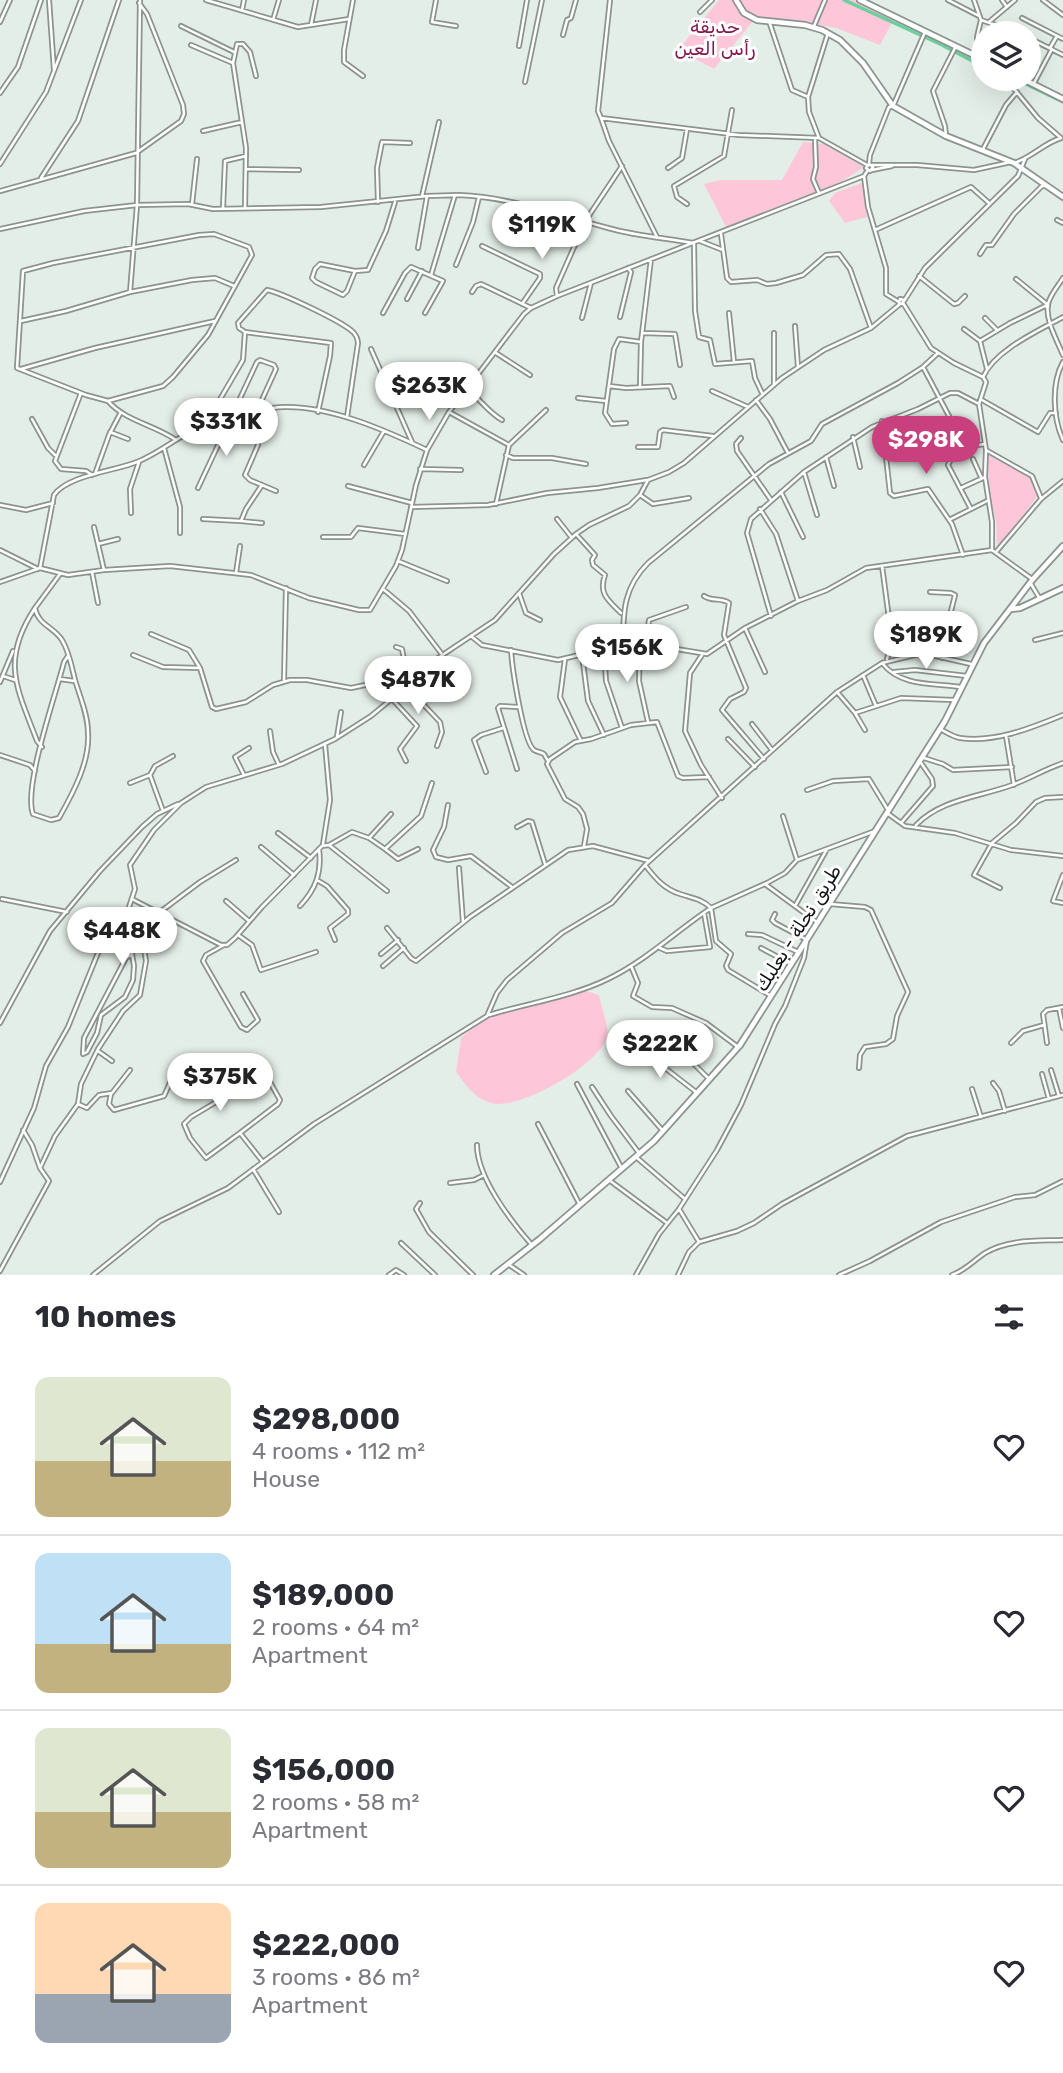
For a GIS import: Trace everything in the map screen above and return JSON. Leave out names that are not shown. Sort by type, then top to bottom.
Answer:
[{"type":"street","points":[[0,93],[18,67],[41,0]]},
{"type":"street","points":[[49,0],[55,74]]},
{"type":"street","points":[[0,164],[55,74],[81,0]]},
{"type":"street","points":[[40,180],[78,121],[119,0]]},
{"type":"street","points":[[208,0],[295,26],[349,19]]},
{"type":"street","points":[[242,10],[244,0]]},
{"type":"street","points":[[273,20],[279,0]]},
{"type":"street","points":[[311,25],[316,0]]},
{"type":"street","points":[[353,0],[344,62],[363,76]]},
{"type":"street","points":[[436,0],[432,22],[456,26]]},
{"type":"street","points":[[519,46],[527,0]]},
{"type":"street","points":[[525,82],[541,0]]},
{"type":"street","points":[[563,35],[576,0]]},
{"type":"street","points":[[610,0],[598,111],[657,237]]},
{"type":"street","points":[[700,12],[712,0]]},
{"type":"street","points":[[736,0],[741,10],[751,18],[813,27],[828,33],[856,54],[892,104],[940,134],[1013,162],[1063,197]]},
{"type":"street","points":[[813,27],[825,0]]},
{"type":"street","points":[[860,0],[924,36],[971,56]]},
{"type":"street","points":[[948,0],[987,21]]},
{"type":"street","points":[[974,0],[980,21]]},
{"type":"street","points":[[1002,0],[1007,7]]},
{"type":"street","points":[[990,21],[1015,0]]},
{"type":"street","points":[[1043,0],[1063,15]]},
{"type":"street","points":[[0,22],[9,1]]},
{"type":"street","points":[[0,191],[136,153],[179,123],[184,114],[176,86],[139,2]]},
{"type":"street","points":[[130,292],[137,205],[139,2]]},
{"type":"street","points":[[1022,18],[1063,39]]},
{"type":"street","points":[[769,21],[792,90],[808,97]]},
{"type":"street","points":[[181,26],[234,52]]},
{"type":"street","points":[[819,194],[813,179],[817,139],[809,112],[808,97],[828,33]]},
{"type":"street","points":[[0,550],[39,569],[60,574],[170,566],[251,575],[309,598],[370,610],[398,561],[427,450],[449,412],[524,314],[557,296],[864,176],[870,167],[870,155],[924,36]]},
{"type":"street","points":[[1041,68],[1057,36]]},
{"type":"street","points":[[245,208],[246,156],[233,63],[238,43],[248,48],[257,76]]},
{"type":"street","points":[[1041,44],[1063,55]]},
{"type":"street","points":[[191,45],[233,63]]},
{"type":"street","points":[[946,136],[946,126],[933,91],[954,50]]},
{"type":"street","points":[[1041,88],[1063,99]]},
{"type":"street","points":[[601,118],[729,134],[817,139],[870,167],[895,165],[974,170],[1025,159],[1062,138],[1038,118],[1017,92],[1006,105],[982,151]]},
{"type":"street","points":[[687,204],[677,197],[674,187],[724,156],[732,110]]},
{"type":"street","points":[[203,131],[242,122]]},
{"type":"street","points":[[422,196],[439,122]]},
{"type":"street","points":[[940,134],[946,126]]},
{"type":"street","points":[[668,168],[682,158],[687,129]]},
{"type":"street","points":[[378,202],[377,168],[382,142],[410,143]]},
{"type":"street","points":[[223,208],[225,161],[246,156]]},
{"type":"street","points":[[192,204],[197,159]]},
{"type":"street","points":[[348,486],[411,505],[496,504],[547,493],[648,480],[669,472],[684,463],[774,384],[824,350],[871,328],[901,301],[919,276],[1016,177],[1025,159]]},
{"type":"street","points":[[557,296],[556,288],[586,220],[622,166]]},
{"type":"street","points":[[246,169],[299,170]]},
{"type":"street","points":[[864,176],[865,197],[886,268],[886,294],[901,301],[925,342],[938,353],[983,377],[986,382],[980,402],[986,450],[983,477],[992,522],[994,552]]},
{"type":"street","points":[[980,254],[986,245],[992,245],[1014,214],[1042,186],[1048,186]]},
{"type":"street","points":[[874,230],[971,187],[989,203]]},
{"type":"street","points":[[0,229],[84,211],[137,205],[192,204],[207,209],[321,207],[455,195],[511,203],[625,232],[694,243]]},
{"type":"street","points":[[430,275],[455,195]]},
{"type":"street","points":[[418,247],[427,196]]},
{"type":"street","points":[[456,265],[473,222],[479,197]]},
{"type":"street","points":[[355,271],[343,295],[312,278],[320,264],[355,271],[365,272],[369,269],[396,200]]},
{"type":"street","points":[[511,203],[504,228],[525,240]]},
{"type":"street","points":[[552,239],[562,214]]},
{"type":"street","points":[[1057,220],[1063,223]]},
{"type":"street","points":[[19,369],[17,363],[23,271],[199,235],[214,234],[249,247],[252,251],[250,259],[215,321],[199,346],[166,384],[108,401]]},
{"type":"street","points":[[721,234],[727,278],[730,282],[757,280],[767,284],[803,275],[826,255],[839,254],[850,270],[871,328]]},
{"type":"street","points":[[675,240],[677,249]]},
{"type":"street","points":[[700,241],[723,250]]},
{"type":"street","points":[[694,243],[698,335],[710,340],[714,363],[752,361],[756,381],[763,394]]},
{"type":"street","points":[[482,246],[540,274],[522,304]]},
{"type":"street","points":[[640,387],[641,342],[651,259]]},
{"type":"street","points":[[383,313],[411,267],[444,282],[425,313]]},
{"type":"street","points":[[620,317],[631,272],[628,268]]},
{"type":"street","points":[[407,299],[422,271]]},
{"type":"street","points":[[919,276],[954,304],[964,296]]},
{"type":"street","points":[[19,321],[66,311],[130,292],[205,278],[220,279],[234,286]]},
{"type":"street","points":[[1063,278],[1048,306],[1050,324],[1063,355]]},
{"type":"street","points":[[1016,279],[1048,306]]},
{"type":"street","points":[[582,318],[591,283]]},
{"type":"street","points":[[472,292],[481,284],[531,308]]},
{"type":"street","points":[[318,412],[331,343],[246,332],[239,328],[238,323],[264,291],[269,290],[323,315],[353,333],[358,344],[347,417]]},
{"type":"street","points":[[980,341],[1048,306]]},
{"type":"street","points":[[729,313],[734,363]]},
{"type":"street","points":[[983,377],[987,369],[1018,343],[1063,317]]},
{"type":"street","points":[[985,318],[997,330]]},
{"type":"street","points":[[19,369],[95,348],[215,321]]},
{"type":"street","points":[[795,326],[798,367]]},
{"type":"street","points":[[964,329],[980,341],[987,369]]},
{"type":"street","points":[[225,421],[219,410],[219,401],[243,360],[246,332]]},
{"type":"street","points":[[643,333],[675,334],[680,365]]},
{"type":"street","points":[[774,333],[774,384]]},
{"type":"street","points":[[626,423],[612,424],[605,413],[614,349],[617,340],[641,342]]},
{"type":"street","points":[[371,349],[413,443]]},
{"type":"street","points":[[496,353],[530,375]]},
{"type":"street","points":[[622,643],[627,593],[640,570],[769,464],[811,441],[822,424],[923,367],[938,353]]},
{"type":"street","points":[[198,488],[260,360],[276,368],[260,404],[258,445],[244,475],[276,491]]},
{"type":"street","points":[[1063,362],[1058,378],[1056,413],[1063,440]]},
{"type":"street","points":[[923,367],[958,433]]},
{"type":"street","points":[[19,369],[108,401],[121,412],[160,429],[176,440]]},
{"type":"street","points":[[608,386],[670,386],[674,397]]},
{"type":"street","points":[[467,389],[502,420]]},
{"type":"street","points":[[712,391],[748,407]]},
{"type":"street","points":[[81,393],[55,455],[55,461],[61,469],[93,474]]},
{"type":"street","points":[[771,616],[747,533],[751,519],[760,509],[804,472],[853,438],[882,422],[956,393],[980,402],[1038,432],[1049,412],[1056,413]]},
{"type":"street","points":[[578,398],[606,401]]},
{"type":"street","points":[[756,400],[770,419],[788,453]]},
{"type":"street","points":[[39,569],[53,503],[59,489],[93,474],[139,462],[189,433],[232,418],[287,407],[318,412],[347,417],[427,450]]},
{"type":"street","points":[[496,504],[509,444],[546,410]]},
{"type":"street","points":[[93,474],[121,412]]},
{"type":"street","points":[[449,412],[509,444]]},
{"type":"street","points":[[32,419],[48,448],[55,455]]},
{"type":"street","points":[[882,422],[890,493],[896,495],[926,488],[949,520],[963,555]]},
{"type":"street","points":[[638,447],[658,447],[660,432],[663,430],[713,436]]},
{"type":"street","points":[[364,465],[384,431]]},
{"type":"street","points":[[110,432],[128,439]]},
{"type":"street","points":[[909,433],[916,452],[985,444]]},
{"type":"street","points":[[741,438],[736,448],[771,500]]},
{"type":"street","points":[[853,438],[860,467]]},
{"type":"street","points":[[164,447],[180,507],[180,533]]},
{"type":"street","points":[[957,447],[955,456],[948,464],[971,509]]},
{"type":"street","points":[[986,450],[1032,476],[1041,499]]},
{"type":"street","points":[[506,454],[513,458],[539,457],[586,464]]},
{"type":"street","points":[[826,457],[834,486]]},
{"type":"street","points":[[973,459],[983,477]]},
{"type":"street","points":[[131,513],[130,489],[139,462]]},
{"type":"street","points":[[420,469],[461,470]]},
{"type":"street","points":[[804,472],[817,515]]},
{"type":"street","points":[[961,488],[983,477]]},
{"type":"street","points":[[0,1023],[50,931],[142,827],[163,811],[206,787],[279,765],[325,744],[365,720],[392,699],[409,679],[495,620],[576,534],[629,506],[640,495],[648,480]]},
{"type":"street","points":[[994,552],[1041,499],[1063,481]]},
{"type":"street","points":[[241,521],[261,485]]},
{"type":"street","points":[[780,492],[803,537]]},
{"type":"street","points":[[640,495],[653,504],[689,498]]},
{"type":"street","points":[[949,520],[987,501]]},
{"type":"street","points":[[0,505],[26,510],[53,503]]},
{"type":"street","points":[[760,509],[776,534],[798,601]]},
{"type":"street","points":[[203,519],[262,523]]},
{"type":"street","points":[[557,519],[572,538]]},
{"type":"street","points":[[94,527],[104,570]]},
{"type":"street","points":[[323,537],[351,537],[358,528],[405,534]]},
{"type":"street","points":[[576,534],[595,555],[593,565],[605,575],[602,584],[604,596],[623,615]]},
{"type":"street","points":[[98,544],[118,539]]},
{"type":"street","points":[[236,573],[240,545]]},
{"type":"street","name":"طريق نحلة - بعلبك","points":[[494,1275],[638,1155],[738,1047],[940,729],[957,700],[971,664],[992,631],[1063,546]]},
{"type":"street","points":[[471,636],[482,645],[558,660],[622,643],[640,642],[702,655],[711,653],[745,628],[798,601],[827,590],[860,571],[994,552],[1032,581],[1040,599]]},
{"type":"street","points":[[398,561],[447,581]]},
{"type":"street","points":[[882,566],[892,641],[884,662]]},
{"type":"street","points":[[0,582],[39,569]]},
{"type":"street","points":[[92,572],[98,603]]},
{"type":"street","points":[[0,682],[27,620],[60,574]]},
{"type":"street","points":[[284,681],[286,588]]},
{"type":"street","points":[[1011,610],[1063,588]]},
{"type":"street","points":[[383,589],[409,611],[442,654]]},
{"type":"street","points":[[930,592],[955,595],[942,658]]},
{"type":"street","points":[[519,593],[526,613],[540,620]]},
{"type":"street","points":[[704,596],[729,603],[724,630],[726,642],[746,689],[730,699],[722,710],[764,759]]},
{"type":"street","points":[[646,643],[649,620],[686,607]]},
{"type":"street","points":[[35,608],[38,619],[61,638],[68,656],[87,724],[88,742],[79,778],[57,819],[40,817],[32,812],[35,771],[68,656]]},
{"type":"street","points":[[27,620],[38,619]]},
{"type":"street","points":[[745,628],[765,672]]},
{"type":"street","points":[[1035,640],[1063,633]]},
{"type":"street","points":[[151,634],[189,649],[200,668],[212,707],[216,709],[250,701],[273,685],[284,681],[307,680],[351,688],[409,679]]},
{"type":"street","points":[[640,642],[639,681],[648,723]]},
{"type":"street","points":[[396,647],[402,649],[409,679]]},
{"type":"street","points":[[15,648],[15,680],[42,747]]},
{"type":"street","points":[[604,648],[605,677],[622,728]]},
{"type":"street","points":[[511,650],[519,707],[530,746],[543,752],[565,799],[578,807],[583,814],[587,829],[584,846]]},
{"type":"street","points":[[487,1016],[497,993],[507,980],[562,933],[612,903],[647,863],[837,692],[884,662],[919,654],[971,664]]},
{"type":"street","points":[[133,655],[163,667],[200,668]]},
{"type":"street","points":[[582,655],[588,701],[605,735]]},
{"type":"street","points":[[702,655],[690,673],[684,724],[687,737],[722,798]]},
{"type":"street","points":[[565,659],[561,697],[581,741]]},
{"type":"street","points":[[884,662],[891,673],[906,681],[963,687]]},
{"type":"street","points":[[891,673],[915,670],[967,676]]},
{"type":"street","points":[[863,675],[876,706]]},
{"type":"street","points":[[3,676],[15,680]]},
{"type":"street","points":[[60,680],[75,681]]},
{"type":"street","points":[[405,685],[440,722],[442,732],[438,746]]},
{"type":"street","points":[[837,692],[865,730]]},
{"type":"street","points":[[855,713],[911,697],[957,700]]},
{"type":"street","points":[[392,699],[417,726],[400,749],[407,761]]},
{"type":"street","points":[[517,769],[498,706],[519,707]]},
{"type":"street","points":[[337,737],[341,712]]},
{"type":"street","points":[[940,729],[958,738],[1005,735],[1063,715]]},
{"type":"street","points":[[548,761],[573,743],[622,728],[648,723],[659,724],[678,776],[709,777]]},
{"type":"street","points":[[752,723],[772,750]]},
{"type":"street","points":[[486,772],[474,740],[503,729]]},
{"type":"street","points":[[270,731],[273,752],[279,765]]},
{"type":"street","points":[[1005,735],[1014,785]]},
{"type":"street","points":[[728,739],[755,767]]},
{"type":"street","points":[[300,906],[314,890],[317,880],[330,800],[325,744]]},
{"type":"street","points":[[244,775],[235,757],[249,748]]},
{"type":"street","points":[[0,755],[30,765],[35,771]]},
{"type":"street","points":[[130,783],[150,775],[155,766],[173,756]]},
{"type":"street","points":[[920,758],[943,764],[953,770],[1012,767]]},
{"type":"street","points":[[901,823],[933,786],[920,758]]},
{"type":"street","points":[[915,827],[921,820],[956,802],[1014,785],[1063,763]]},
{"type":"street","points":[[150,775],[163,811]]},
{"type":"street","points":[[807,790],[833,781],[869,779],[888,812],[901,823],[955,833],[1011,850],[1063,856]]},
{"type":"street","points":[[385,849],[421,816],[432,783]]},
{"type":"street","points":[[1000,888],[974,875],[992,843],[1017,823],[1036,802],[1045,798],[1063,797]]},
{"type":"street","points":[[0,1182],[34,1108],[46,1066],[68,1027],[100,948],[128,910],[135,885],[129,869],[131,862],[154,830],[181,803]]},
{"type":"street","points":[[448,805],[444,827],[433,850],[436,857],[448,860],[471,856],[512,887]]},
{"type":"street","points":[[369,838],[391,814]]},
{"type":"street","points":[[783,816],[797,860]]},
{"type":"street","points":[[517,827],[528,821],[532,822],[545,864]]},
{"type":"street","points":[[93,1275],[160,1221],[215,1195],[314,1124],[487,1016],[594,985],[660,948],[704,912],[785,873],[797,860],[875,831]]},
{"type":"street","points":[[243,994],[258,1020],[247,1030],[241,1027],[204,961],[206,955],[238,935],[321,847],[349,832],[369,838],[398,859],[418,849]]},
{"type":"street","points":[[278,833],[311,858]]},
{"type":"street","points":[[329,845],[387,891]]},
{"type":"street","points":[[387,928],[416,961],[463,922],[569,850],[584,846],[611,849],[647,863],[665,887],[678,894],[698,899],[711,908],[715,938],[719,945],[731,954],[727,970],[771,996]]},
{"type":"street","points":[[261,847],[294,875]]},
{"type":"street","points":[[795,906],[827,849]]},
{"type":"street","points":[[160,912],[200,882],[236,860]]},
{"type":"street","points":[[460,868],[463,922]]},
{"type":"street","points":[[1063,875],[1053,901],[1063,903]]},
{"type":"street","points":[[317,880],[327,886],[348,910],[348,914],[330,928],[335,940]]},
{"type":"street","points":[[765,884],[818,923]]},
{"type":"street","points":[[2,899],[66,912]]},
{"type":"street","points":[[132,899],[224,946]]},
{"type":"street","points":[[226,901],[249,921]]},
{"type":"street","points":[[830,904],[871,910],[908,992],[897,1016],[893,1040],[886,1044],[865,1047],[860,1055],[859,1068]]},
{"type":"street","points":[[40,1168],[59,1129],[78,1104],[81,1084],[97,1051],[123,1011],[137,999],[141,991],[146,961],[143,942],[128,910]]},
{"type":"street","points":[[660,948],[667,951],[709,947],[710,939],[704,912]]},
{"type":"street","points":[[636,1275],[659,1234],[679,1209],[717,1150],[741,1105],[775,1024],[784,1010],[804,958],[807,940],[775,923],[772,920],[775,914]]},
{"type":"street","points":[[132,954],[126,958],[99,1014],[83,1038],[83,1054],[87,1052],[96,1033],[99,1014],[125,997],[131,985],[135,973],[132,954],[136,928]]},
{"type":"street","points":[[748,934],[762,935],[798,952]]},
{"type":"street","points":[[238,935],[252,945],[263,971],[316,952]]},
{"type":"street","points":[[710,939],[715,938]]},
{"type":"street","points":[[381,954],[398,940]]},
{"type":"street","points":[[383,966],[404,948]]},
{"type":"street","points":[[761,948],[791,964]]},
{"type":"street","points":[[631,965],[638,983],[634,996],[652,1007],[672,1008],[706,1023],[738,1047]]},
{"type":"street","points":[[1047,1044],[1044,1011],[1061,1007],[1063,1028]]},
{"type":"street","points":[[1011,1044],[1023,1031],[1044,1026]]},
{"type":"street","points":[[659,1029],[710,1080]]},
{"type":"street","points":[[638,1047],[697,1093]]},
{"type":"street","points":[[97,1051],[112,1061]]},
{"type":"street","points":[[130,1070],[111,1094],[109,1104],[114,1110],[164,1096],[174,1074]]},
{"type":"street","points":[[678,1275],[690,1252],[699,1242],[754,1223],[782,1204],[907,1136],[1061,1095],[1051,1070]]},
{"type":"street","points":[[265,1073],[280,1100],[264,1116],[240,1133],[206,1158],[190,1138],[184,1124],[203,1109],[265,1073]]},
{"type":"street","points":[[1042,1074],[1049,1099]]},
{"type":"street","points":[[993,1083],[998,1087],[1005,1111]]},
{"type":"street","points":[[577,1084],[622,1169]]},
{"type":"street","points":[[592,1087],[638,1155],[685,1199]]},
{"type":"street","points":[[972,1089],[981,1117]]},
{"type":"street","points":[[628,1091],[663,1131]]},
{"type":"street","points":[[78,1104],[87,1108],[99,1095],[111,1094]]},
{"type":"street","points":[[538,1124],[580,1205]]},
{"type":"street","points":[[6,1275],[0,1271],[49,1181],[40,1168],[23,1130]]},
{"type":"street","points":[[240,1133],[263,1161]]},
{"type":"street","points":[[477,1145],[479,1165],[484,1175],[519,1230],[532,1245]]},
{"type":"street","points":[[253,1169],[279,1212]]},
{"type":"street","points":[[450,1183],[474,1180],[484,1175]]},
{"type":"street","points":[[609,1180],[667,1223]]},
{"type":"street","points":[[839,1275],[941,1222],[1015,1197],[1035,1195],[1063,1181]]},
{"type":"street","points":[[421,1203],[416,1209],[429,1232],[473,1275]]},
{"type":"street","points":[[679,1209],[699,1242]]},
{"type":"street","points":[[953,1275],[998,1247],[1019,1242],[1063,1240]]},
{"type":"street","points":[[401,1243],[435,1275]]},
{"type":"street","points":[[508,1264],[524,1275]]},
{"type":"street","points":[[389,1275],[396,1270],[404,1275]]},
{"type":"green space","name":"حديقة رأس العين","points":[[719,0],[854,0],[894,19],[880,45],[836,28],[793,20],[754,20],[714,69],[678,50]]},
{"type":"green space","points":[[803,142],[824,144],[864,167],[815,194],[726,227],[704,184],[720,180],[782,180]]},
{"type":"green space","points":[[862,183],[867,217],[845,223],[829,201],[835,193]]},
{"type":"green space","points":[[991,452],[1030,475],[1038,495],[1004,542],[997,545],[987,453]]},
{"type":"green space","points":[[580,989],[599,995],[607,1037],[601,1048],[574,1072],[538,1093],[504,1104],[491,1103],[480,1098],[456,1072],[461,1038],[483,1019]]},
{"type":"waterway","points":[[844,0],[971,60]]},
{"type":"waterway","points":[[1041,91],[1063,102]]}]
